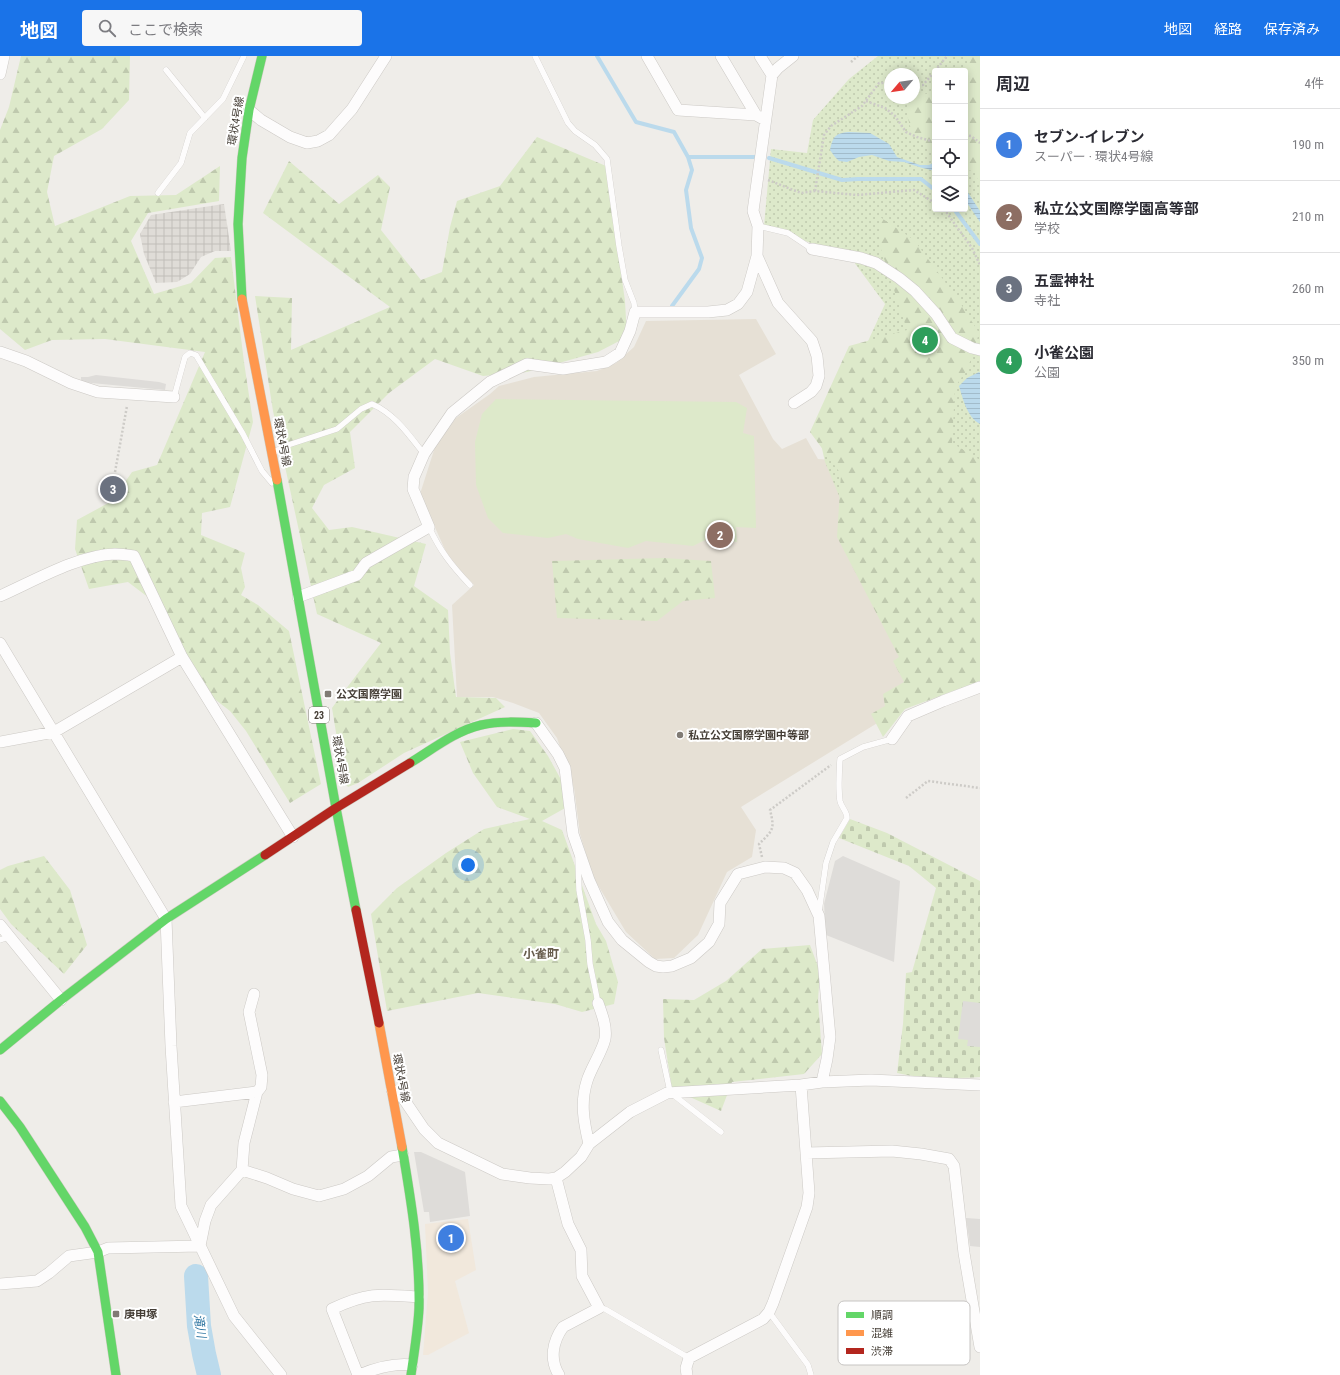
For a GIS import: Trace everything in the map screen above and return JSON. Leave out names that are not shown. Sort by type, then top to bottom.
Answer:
[{"type":"main road","name":"環状4号線","points":[[262,56],[249,110],[242,158],[238,224],[242,298],[272,454],[336,808],[392,1090],[403,1155],[415,1235],[418,1270],[419,1309],[412,1370]]},
{"type":"main road","points":[[0,1050],[61,1000],[166,920],[336,808],[461,732],[475,726],[512,721],[536,723]]},
{"type":"main road","points":[[0,1101],[20,1127],[85,1227],[98,1252],[116,1375]]},
{"type":"street","points":[[0,74],[4,56]]},
{"type":"street","points":[[249,110],[262,120],[290,137],[307,143],[318,141],[329,135],[352,109],[386,56]]},
{"type":"street","points":[[647,56],[678,110],[761,118]]},
{"type":"street","points":[[721,56],[761,118]]},
{"type":"street","points":[[760,56],[772,75]]},
{"type":"street","points":[[298,597],[357,575],[366,563],[430,527],[413,489],[414,477],[424,454],[452,413],[490,382],[527,364],[563,369],[606,362],[620,353],[630,331],[635,312],[708,312],[727,310],[738,304],[747,292],[758,256],[758,226],[754,212],[758,177],[761,118],[772,75],[793,56]]},
{"type":"street","points":[[812,249],[861,258],[876,263],[899,278],[915,291],[936,314],[952,338],[972,348],[980,350]]},
{"type":"street","points":[[758,256],[778,303],[812,342],[817,356],[819,376],[816,386],[811,392],[794,403]]},
{"type":"street","points":[[0,352],[26,361],[71,383],[98,392],[174,397]]},
{"type":"street","points":[[0,596],[70,564],[83,560],[97,556],[116,554],[134,556],[182,657],[293,837]]},
{"type":"street","points":[[0,644],[166,920],[174,1102],[181,1206],[234,1316],[281,1375]]},
{"type":"street","points":[[0,742],[54,732],[182,657]]},
{"type":"street","points":[[892,739],[908,716],[980,687]]},
{"type":"street","points":[[536,723],[558,754],[565,768],[573,834],[589,880],[613,930],[622,940],[649,962],[664,968],[672,966],[691,958],[709,942],[719,924],[720,903],[738,874],[765,867],[784,868],[795,873],[807,890],[819,916],[830,1037],[828,1059],[822,1082]]},
{"type":"street","points":[[0,925],[5,939],[61,1000]]},
{"type":"street","points":[[200,1246],[205,1221],[211,1205],[242,1170],[244,1143],[257,1092],[260,1087],[262,1075],[249,1012],[254,994]]},
{"type":"street","points":[[589,1144],[582,1107],[586,1082],[605,1039],[603,1018],[598,1003]]},
{"type":"street","points":[[392,1090],[404,1098],[424,1129],[438,1143],[502,1174],[530,1178],[556,1178],[581,1157],[589,1144],[630,1112],[667,1093],[871,1080],[980,1085]]},
{"type":"street","points":[[687,1375],[686,1368],[689,1358],[763,1320],[769,1312],[807,1207],[809,1193],[801,1085]]},
{"type":"street","points":[[174,1102],[257,1092]]},
{"type":"street","points":[[806,1153],[892,1151],[949,1159],[954,1166],[964,1253],[980,1347]]},
{"type":"street","points":[[242,1170],[267,1178],[293,1189],[319,1196],[344,1189],[368,1176],[391,1157],[403,1155]]},
{"type":"street","points":[[556,1178],[568,1224],[581,1250],[582,1276],[599,1308],[563,1327],[559,1332],[552,1355],[558,1375]]},
{"type":"street","points":[[0,1284],[37,1281],[49,1274],[69,1256],[98,1252],[108,1248],[200,1246]]},
{"type":"street","points":[[412,1370],[401,1363],[359,1375],[332,1309],[350,1300],[368,1295],[384,1294],[418,1297]]},
{"type":"lane","points":[[158,193],[181,163],[190,133],[223,99],[244,56]]},
{"type":"lane","points":[[535,56],[568,123],[575,131],[595,146],[607,159],[620,253],[626,280],[634,303],[635,312]]},
{"type":"lane","points":[[166,70],[205,118]]},
{"type":"lane","points":[[758,226],[788,233],[812,249]]},
{"type":"lane","points":[[174,397],[185,358],[190,354],[196,355],[243,434],[262,472],[278,490]]},
{"type":"lane","points":[[272,454],[285,446],[337,429],[361,409],[372,404],[382,408],[397,420],[424,454]]},
{"type":"lane","points":[[430,527],[437,544],[452,567],[470,585]]},
{"type":"lane","points":[[819,916],[826,863],[832,842],[847,818],[847,814],[842,809],[840,802],[838,781],[840,759],[863,746],[892,739]]},
{"type":"lane","points":[[577,846],[579,890],[588,940],[590,964],[598,1003]]},
{"type":"lane","points":[[661,1050],[671,1093],[721,1132]]},
{"type":"lane","points":[[599,1308],[605,1309],[689,1358]]},
{"type":"lane","points":[[769,1312],[808,1365],[811,1375]]},
{"type":"path","points":[[851,62],[858,56]]},
{"type":"path","points":[[937,68],[947,56]]},
{"type":"path","points":[[920,85],[923,85],[932,74]]},
{"type":"path","points":[[815,191],[824,135],[831,126],[862,106],[879,83],[884,83]]},
{"type":"path","points":[[866,101],[885,108],[895,116],[906,132],[916,138],[932,141]]},
{"type":"path","points":[[968,136],[980,143]]},
{"type":"path","points":[[758,177],[801,193],[815,191],[856,195],[914,190],[932,201]]},
{"type":"path","points":[[946,212],[972,248],[980,265]]},
{"type":"path","points":[[115,472],[129,394]]},
{"type":"path","points":[[765,867],[759,844],[771,832],[773,824],[770,810],[840,759]]},
{"type":"path","points":[[906,798],[928,781],[980,788]]},
{"type":"shaded area","points":[[224,204],[231,251],[215,251],[201,257],[190,274],[177,282],[156,283],[144,254],[140,234],[151,215]]},
{"type":"shaded area","points":[[756,319],[776,354],[739,375],[773,439],[782,449],[806,438],[818,459],[848,461],[926,693],[741,807],[756,830],[752,857],[727,872],[698,935],[674,958],[655,959],[626,932],[593,877],[580,834],[574,788],[557,738],[539,713],[493,697],[457,697],[452,605],[474,585],[463,574],[446,552],[420,494],[435,447],[456,418],[499,386],[534,377],[597,371],[616,363],[634,347],[646,321]]},
{"type":"shaded area","points":[[96,375],[159,382],[166,384],[165,390],[81,382],[81,377]]},
{"type":"shaded area","points":[[843,856],[900,881],[894,962],[826,935],[824,904],[835,861]]},
{"type":"shaded area","points":[[963,1001],[980,1003],[980,1047],[967,1046],[968,1040],[958,1039]]},
{"type":"shaded area","points":[[414,1152],[421,1152],[465,1172],[470,1216],[430,1222],[429,1212],[424,1212]]},
{"type":"shaded area","points":[[966,1218],[980,1219],[980,1247],[970,1246]]},
{"type":"shaded area","points":[[468,1219],[476,1270],[455,1281],[469,1333],[428,1355],[423,1355],[428,1292],[425,1224]]},
{"type":"green space","points":[[21,56],[130,56],[129,100],[102,129],[54,156],[47,192],[55,226],[130,196],[176,195],[220,166],[219,201],[148,213],[131,241],[154,294],[191,283],[215,258],[231,257],[253,422],[230,507],[202,513],[201,535],[245,553],[241,568],[245,587],[241,595],[258,605],[289,631],[321,784],[290,803],[246,731],[230,711],[199,687],[165,610],[128,582],[89,589],[75,549],[77,520],[112,501],[132,472],[157,465],[205,352],[105,339],[52,340],[25,350],[0,329],[0,130],[9,107]]},
{"type":"green space","points":[[878,56],[980,56],[980,672],[878,590],[825,462],[821,444],[885,304],[845,250],[811,243],[764,226],[771,149],[807,153],[813,120],[849,79]]},
{"type":"green space","points":[[969,56],[980,56],[980,187],[975,171],[968,170],[967,67]]},
{"type":"green space","points":[[920,93],[932,95],[932,156],[929,149],[912,133],[907,115],[908,104],[920,104]]},
{"type":"green space","points":[[537,137],[606,166],[625,301],[627,337],[598,352],[527,372],[483,376],[435,359],[389,393],[350,432],[355,468],[324,485],[312,508],[329,530],[352,527],[426,544],[414,586],[448,610],[450,653],[456,697],[496,698],[505,707],[404,753],[358,783],[348,787],[344,782],[332,708],[381,643],[317,614],[273,411],[255,296],[292,298],[291,350],[390,307],[263,213],[289,161],[339,204],[378,175],[390,187],[381,230],[421,280],[442,272],[450,227],[457,201],[500,186]]},
{"type":"green space","points":[[880,217],[914,240],[959,301],[979,333],[968,368],[955,387],[952,443],[980,460],[980,681],[905,709],[883,737],[871,714],[885,706],[883,694],[904,682],[893,661],[899,657],[837,537],[841,474],[810,432],[849,346],[907,330],[880,246]]},
{"type":"green space","points":[[496,399],[736,402],[747,408],[743,433],[754,436],[756,528],[736,527],[737,542],[707,539],[693,546],[646,541],[628,548],[578,539],[566,534],[548,538],[503,533],[488,518],[476,485],[475,442],[482,414]]},
{"type":"green space","points":[[664,558],[711,561],[715,598],[683,601],[657,621],[557,618],[552,561]]},
{"type":"green space","points":[[513,729],[530,731],[548,756],[564,785],[567,807],[542,821],[562,830],[596,924],[606,941],[618,982],[614,1004],[582,1012],[555,1004],[478,993],[387,1011],[371,914],[397,888],[446,853],[484,829],[530,819],[497,807],[473,773],[460,742]]},
{"type":"green space","points":[[850,819],[887,833],[980,881],[980,1077],[938,1078],[897,1073],[903,1024],[906,973],[912,972],[936,888],[909,866],[839,838]]},
{"type":"green space","points":[[44,856],[70,890],[87,945],[64,974],[11,924],[0,909],[0,870],[8,866]]},
{"type":"green space","points":[[810,945],[820,972],[818,1000],[822,1054],[804,1074],[732,1082],[721,1111],[672,1089],[664,1038],[663,999],[694,1000],[726,981],[762,949]]},
{"type":"water","points":[[841,133],[870,133],[889,144],[897,157],[920,165],[932,164],[932,170],[904,162],[889,161],[872,155],[859,157],[847,162],[839,161],[830,150],[835,136]]},
{"type":"water","points":[[968,193],[980,211],[980,222],[968,204]]},
{"type":"water","points":[[979,372],[980,424],[969,412],[959,386],[967,378]]},
{"type":"waterway","points":[[597,56],[636,122],[674,132],[688,157],[692,170],[686,190],[691,228],[702,258],[699,269],[672,306]]},
{"type":"waterway","points":[[688,157],[755,157]]},
{"type":"waterway","points":[[769,158],[842,180],[921,179],[932,188]]},
{"type":"waterway","points":[[956,212],[980,244]]},
{"type":"waterway","name":"滝川","points":[[196,1276],[199,1326],[209,1375]]},
{"type":"traffic: fast","points":[[242,299],[238,224],[242,158],[249,110],[262,56]]},
{"type":"traffic: fast","points":[[277,480],[336,808],[356,910]]},
{"type":"traffic: fast","points":[[410,763],[444,741],[471,728],[502,722],[536,723]]},
{"type":"traffic: fast","points":[[0,1050],[61,1000],[166,919],[265,855]]},
{"type":"traffic: fast","points":[[0,1101],[20,1127],[85,1227],[98,1252],[116,1375]]},
{"type":"traffic: fast","points":[[402,1147],[414,1227],[419,1288],[418,1325],[411,1375]]},
{"type":"traffic: slow","points":[[242,299],[277,480]]},
{"type":"traffic: slow","points":[[379,1023],[402,1147]]},
{"type":"traffic: jam","points":[[265,855],[336,808],[410,763]]},
{"type":"traffic: jam","points":[[356,910],[379,1023]]},
{"type":"place","name":"小雀公園","points":[[925,340]]},
{"type":"place","name":"五霊神社","points":[[113,489]]},
{"type":"place","name":"私立公文国際学園高等部","points":[[720,535]]},
{"type":"place","name":"公文国際学園","points":[[328,694]]},
{"type":"place","name":"私立公文国際学園中等部","points":[[680,735]]},
{"type":"place","name":"セブン-イレブン","points":[[451,1238]]},
{"type":"place","name":"庚申塚","points":[[116,1314]]},
{"type":"district","name":"小雀町","points":[[541,954]]}]
